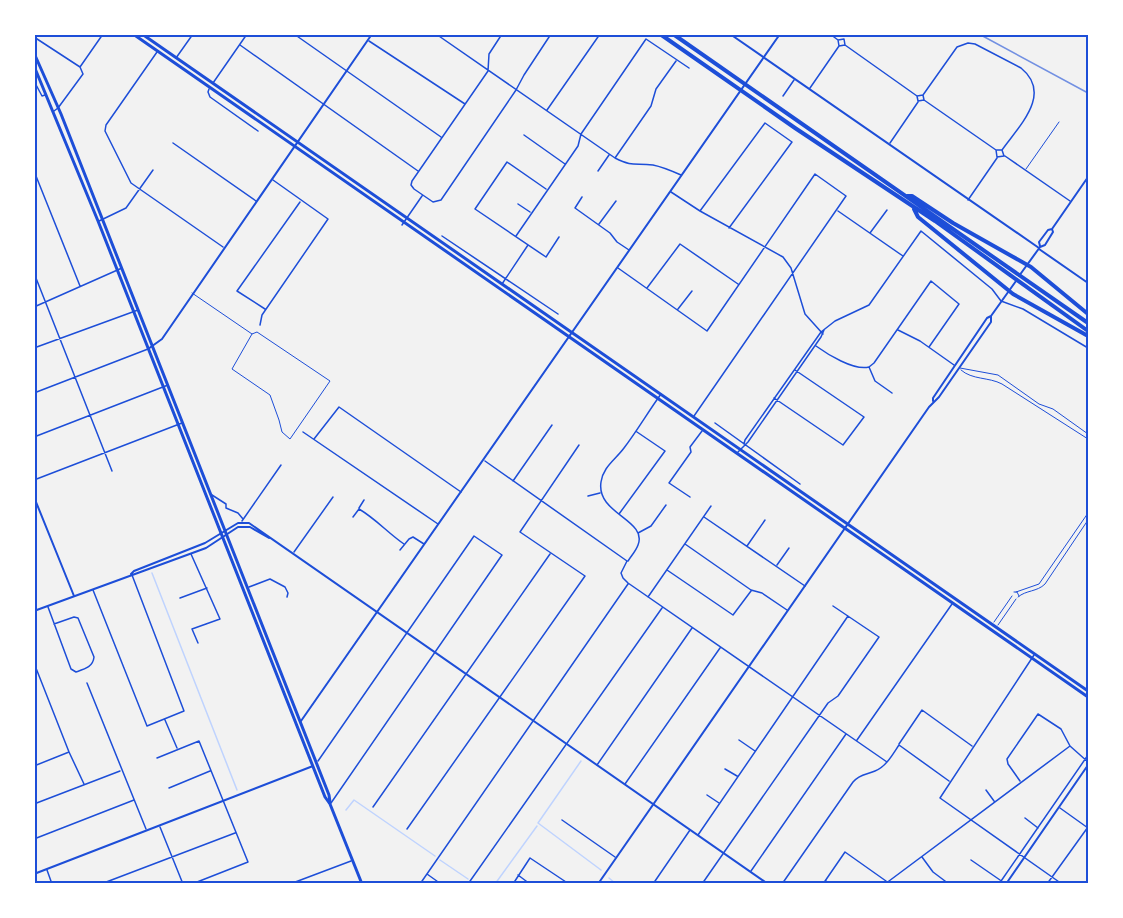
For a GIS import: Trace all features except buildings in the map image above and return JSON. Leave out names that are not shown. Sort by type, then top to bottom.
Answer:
[{"type":"highway","points":[[660,34],[913,206],[1089,331]]},
{"type":"highway","points":[[674,34],[1089,323]]},
{"type":"highway","points":[[905,196],[912,196],[953,223],[1027,265],[1089,314]]},
{"type":"highway","points":[[913,206],[918,217],[1009,291],[1089,336]]},
{"type":"main road","points":[[133,34],[403,224],[1089,697]]},
{"type":"main road","points":[[148,349],[162,339],[192,292],[372,34]]},
{"type":"main road","points":[[729,34],[1089,283]]},
{"type":"main road","points":[[297,728],[780,34]]},
{"type":"main road","points":[[143,35],[1089,691]]},
{"type":"main road","points":[[34,53],[122,268],[148,349],[163,387],[212,495],[300,723],[325,797],[330,804],[362,884]]},
{"type":"main road","points":[[34,66],[117,270],[153,346],[222,536],[297,728],[315,764]]},
{"type":"main road","points":[[932,403],[954,364],[1039,248],[1044,245],[1053,232],[1052,229],[1089,177]]},
{"type":"main road","points":[[1039,248],[1039,242],[1048,230],[1052,229]]},
{"type":"main road","points":[[598,884],[844,528],[991,322],[991,316]]},
{"type":"main road","points":[[939,388],[941,394]]},
{"type":"main road","points":[[34,496],[74,596]]},
{"type":"main road","points":[[131,574],[136,575],[206,548],[243,521],[259,528],[274,542]]},
{"type":"main road","points":[[226,533],[244,526],[250,527],[274,542],[768,884]]},
{"type":"main road","points":[[34,611],[222,536]]},
{"type":"main road","points":[[952,603],[955,598]]},
{"type":"main road","points":[[297,715],[301,719],[304,718]]},
{"type":"main road","points":[[34,874],[224,802],[315,764]]},
{"type":"main road","points":[[1006,884],[1089,764]]},
{"type":"street","points":[[80,67],[103,34]]},
{"type":"street","points":[[173,63],[193,34]]},
{"type":"street","points":[[213,84],[247,34]]},
{"type":"street","points":[[436,34],[609,155],[631,165],[652,165],[681,175]]},
{"type":"street","points":[[502,34],[491,51],[488,71],[412,181],[411,185],[433,202],[441,200],[551,34]]},
{"type":"street","points":[[546,111],[600,34]]},
{"type":"street","points":[[830,34],[838,40],[840,46]]},
{"type":"street","points":[[294,35],[442,138]]},
{"type":"street","points":[[34,37],[80,67],[83,74],[54,111]]},
{"type":"street","points":[[516,236],[578,146],[581,134],[646,39],[689,68]]},
{"type":"street","points":[[838,40],[844,39],[845,45],[917,96],[918,101],[889,145]]},
{"type":"street","points":[[368,41],[465,104]]},
{"type":"street","points":[[917,96],[923,95],[957,47],[968,43],[975,44],[1021,68],[1027,73],[1034,86],[1034,103],[1002,150]]},
{"type":"street","points":[[240,45],[418,171]]},
{"type":"street","points":[[809,90],[840,46],[845,45]]},
{"type":"street","points":[[157,51],[104,128],[127,177],[139,189],[224,247]]},
{"type":"street","points":[[615,158],[651,106],[656,89],[676,60]]},
{"type":"street","points":[[783,96],[794,80]]},
{"type":"street","points":[[34,81],[42,96],[46,95]]},
{"type":"street","points":[[210,88],[208,92],[210,97],[258,131]]},
{"type":"street","points":[[923,95],[924,100],[996,150],[1002,150]]},
{"type":"street","points":[[918,101],[924,100]]},
{"type":"street","points":[[238,116],[240,113],[246,113]]},
{"type":"street","points":[[700,211],[765,123],[792,142],[729,228]]},
{"type":"street","points":[[524,135],[565,164]]},
{"type":"street","points":[[173,143],[256,201]]},
{"type":"street","points":[[968,200],[997,157],[996,150]]},
{"type":"street","points":[[1002,150],[1004,156],[1071,202]]},
{"type":"street","points":[[598,171],[609,155]]},
{"type":"street","points":[[997,157],[1004,156]]},
{"type":"street","points":[[547,189],[507,162],[475,209],[546,257],[559,237]]},
{"type":"street","points":[[34,171],[80,286]]},
{"type":"street","points":[[98,221],[126,208],[153,171]]},
{"type":"street","points":[[617,268],[707,331],[814,174],[846,196],[694,417]]},
{"type":"street","points":[[260,325],[260,319],[328,219],[272,180]]},
{"type":"street","points":[[670,192],[729,228],[783,256],[793,274],[805,314],[822,333]]},
{"type":"street","points":[[403,224],[422,195]]},
{"type":"street","points":[[582,197],[575,207],[630,250]]},
{"type":"street","points":[[266,310],[237,291],[301,200]]},
{"type":"street","points":[[598,225],[616,201]]},
{"type":"street","points":[[518,204],[531,213]]},
{"type":"street","points":[[837,210],[904,256]]},
{"type":"street","points":[[870,233],[887,210]]},
{"type":"street","points":[[796,371],[824,329],[870,304],[921,231],[992,289],[1001,301],[1023,309],[1089,348]]},
{"type":"street","points":[[442,236],[558,314]]},
{"type":"street","points":[[502,284],[529,244]]},
{"type":"street","points":[[647,288],[680,244],[739,284]]},
{"type":"street","points":[[34,307],[122,268]]},
{"type":"street","points":[[34,273],[112,471]]},
{"type":"street","points":[[815,345],[826,353],[859,368],[869,367],[931,281],[959,304],[929,347]]},
{"type":"street","points":[[677,310],[692,291]]},
{"type":"street","points":[[34,348],[136,310]]},
{"type":"street","points":[[897,329],[954,364]]},
{"type":"street","points":[[737,453],[822,333]]},
{"type":"street","points":[[34,393],[148,349]]},
{"type":"street","points":[[869,367],[875,381],[892,393]]},
{"type":"street","points":[[776,399],[843,445],[864,417],[796,371]]},
{"type":"street","points":[[34,437],[168,385]]},
{"type":"street","points":[[661,394],[636,431],[604,471],[601,480],[601,492],[606,504],[631,524],[638,533],[638,545],[621,573],[623,579],[886,762]]},
{"type":"street","points":[[314,440],[339,407],[462,492]]},
{"type":"street","points":[[34,480],[181,423]]},
{"type":"street","points":[[716,423],[800,484]]},
{"type":"street","points":[[513,481],[552,425]]},
{"type":"street","points":[[690,497],[669,483],[691,452],[690,447],[702,430]]},
{"type":"street","points":[[619,515],[665,451],[636,431]]},
{"type":"street","points":[[303,432],[438,525]]},
{"type":"street","points":[[407,829],[585,576],[520,532],[579,445]]},
{"type":"street","points":[[484,460],[627,561]]},
{"type":"street","points":[[212,495],[225,504],[226,508],[238,513],[243,521],[281,465]]},
{"type":"street","points":[[588,496],[601,492]]},
{"type":"street","points":[[292,554],[333,497]]},
{"type":"street","points":[[353,517],[364,500]]},
{"type":"street","points":[[638,533],[651,526],[666,505]]},
{"type":"street","points":[[648,597],[711,506]]},
{"type":"street","points":[[359,509],[377,521],[383,530],[404,544]]},
{"type":"street","points":[[704,517],[805,586]]},
{"type":"street","points":[[747,546],[765,520]]},
{"type":"street","points":[[315,764],[474,536],[502,555],[330,804]]},
{"type":"street","points":[[400,550],[413,537],[425,544]]},
{"type":"street","points":[[685,544],[751,590],[768,597],[788,611]]},
{"type":"street","points":[[777,566],[789,548]]},
{"type":"street","points":[[373,807],[551,553]]},
{"type":"street","points":[[191,554],[220,619],[192,629],[198,643]]},
{"type":"street","points":[[667,570],[733,615],[751,590]]},
{"type":"street","points":[[93,589],[147,726],[165,719],[184,711],[131,574]]},
{"type":"street","points":[[248,587],[270,579],[285,587],[287,597]]},
{"type":"street","points":[[420,884],[628,583]]},
{"type":"street","points":[[180,598],[207,588]]},
{"type":"street","points":[[857,741],[952,603]]},
{"type":"street","points":[[48,606],[54,624],[73,671],[89,667],[94,657],[78,618],[74,617],[54,624]]},
{"type":"street","points":[[702,884],[828,703],[838,696],[879,637],[833,606]]},
{"type":"street","points":[[468,884],[662,607]]},
{"type":"street","points":[[698,835],[848,615]]},
{"type":"street","points":[[597,765],[692,628]]},
{"type":"street","points":[[625,784],[720,647]]},
{"type":"street","points":[[1035,654],[972,746],[940,798],[1062,884]]},
{"type":"street","points":[[34,663],[84,784]]},
{"type":"street","points":[[87,683],[147,831]]},
{"type":"street","points":[[782,884],[853,782],[862,774],[877,771],[886,762],[922,710],[972,746]]},
{"type":"street","points":[[1021,782],[1007,759],[1038,714],[1061,729],[1070,746],[1089,764]]},
{"type":"street","points":[[165,719],[178,750]]},
{"type":"street","points":[[751,871],[847,734]]},
{"type":"street","points":[[739,740],[755,751]]},
{"type":"street","points":[[157,758],[199,741],[248,862],[192,884]]},
{"type":"street","points":[[899,745],[949,781]]},
{"type":"street","points":[[823,884],[845,852],[886,883],[1070,746]]},
{"type":"street","points":[[35,766],[69,752]]},
{"type":"street","points":[[971,860],[1000,882],[1089,755]]},
{"type":"street","points":[[725,769],[738,777]]},
{"type":"street","points":[[34,804],[122,770]]},
{"type":"street","points":[[169,788],[211,771]]},
{"type":"street","points":[[986,790],[994,802]]},
{"type":"street","points":[[707,795],[720,803]]},
{"type":"street","points":[[34,839],[134,801]]},
{"type":"street","points":[[1047,884],[1088,827],[1059,808]]},
{"type":"street","points":[[1024,818],[1038,828]]},
{"type":"street","points":[[561,820],[616,858]]},
{"type":"street","points":[[160,826],[183,884]]},
{"type":"street","points":[[653,884],[691,830]]},
{"type":"street","points":[[101,884],[236,832]]},
{"type":"street","points":[[922,856],[933,872],[949,884]]},
{"type":"street","points":[[513,884],[530,858],[569,884]]},
{"type":"street","points":[[290,884],[353,860]]},
{"type":"street","points":[[47,869],[52,884]]},
{"type":"street","points":[[427,874],[441,884]]},
{"type":"street","points":[[518,875],[530,884]]},
{"type":"street","points":[[825,880],[830,884]]},
{"type":"lane","points":[[1025,171],[1059,122]]},
{"type":"lane","points":[[192,292],[252,334]]},
{"type":"lane","points":[[257,332],[330,381],[290,438],[282,432],[270,395],[232,369],[252,334],[257,332]]},
{"type":"lane","points":[[954,364],[962,372],[971,376],[993,379],[1089,439]]},
{"type":"lane","points":[[959,368],[998,375],[1039,404],[1053,409],[1089,434]]},
{"type":"lane","points":[[992,630],[1013,592],[1039,584],[1089,513]]},
{"type":"lane","points":[[992,630],[1017,598],[1038,590],[1045,584],[1089,520]]},
{"type":"lane","points":[[1016,592],[1019,594],[1017,598]]},
{"type":"lane","points":[[1012,596],[1017,598]]},
{"type":"waterway","points":[[152,573],[237,790]]},
{"type":"waterway","points":[[581,761],[538,823],[601,870]]},
{"type":"waterway","points":[[346,810],[354,800],[435,856]]},
{"type":"waterway","points":[[495,884],[537,826]]},
{"type":"waterway","points":[[440,860],[468,879]]},
{"type":"waterway","points":[[609,878],[616,884]]},
{"type":"railway","points":[[979,34],[1088,93]]}]
